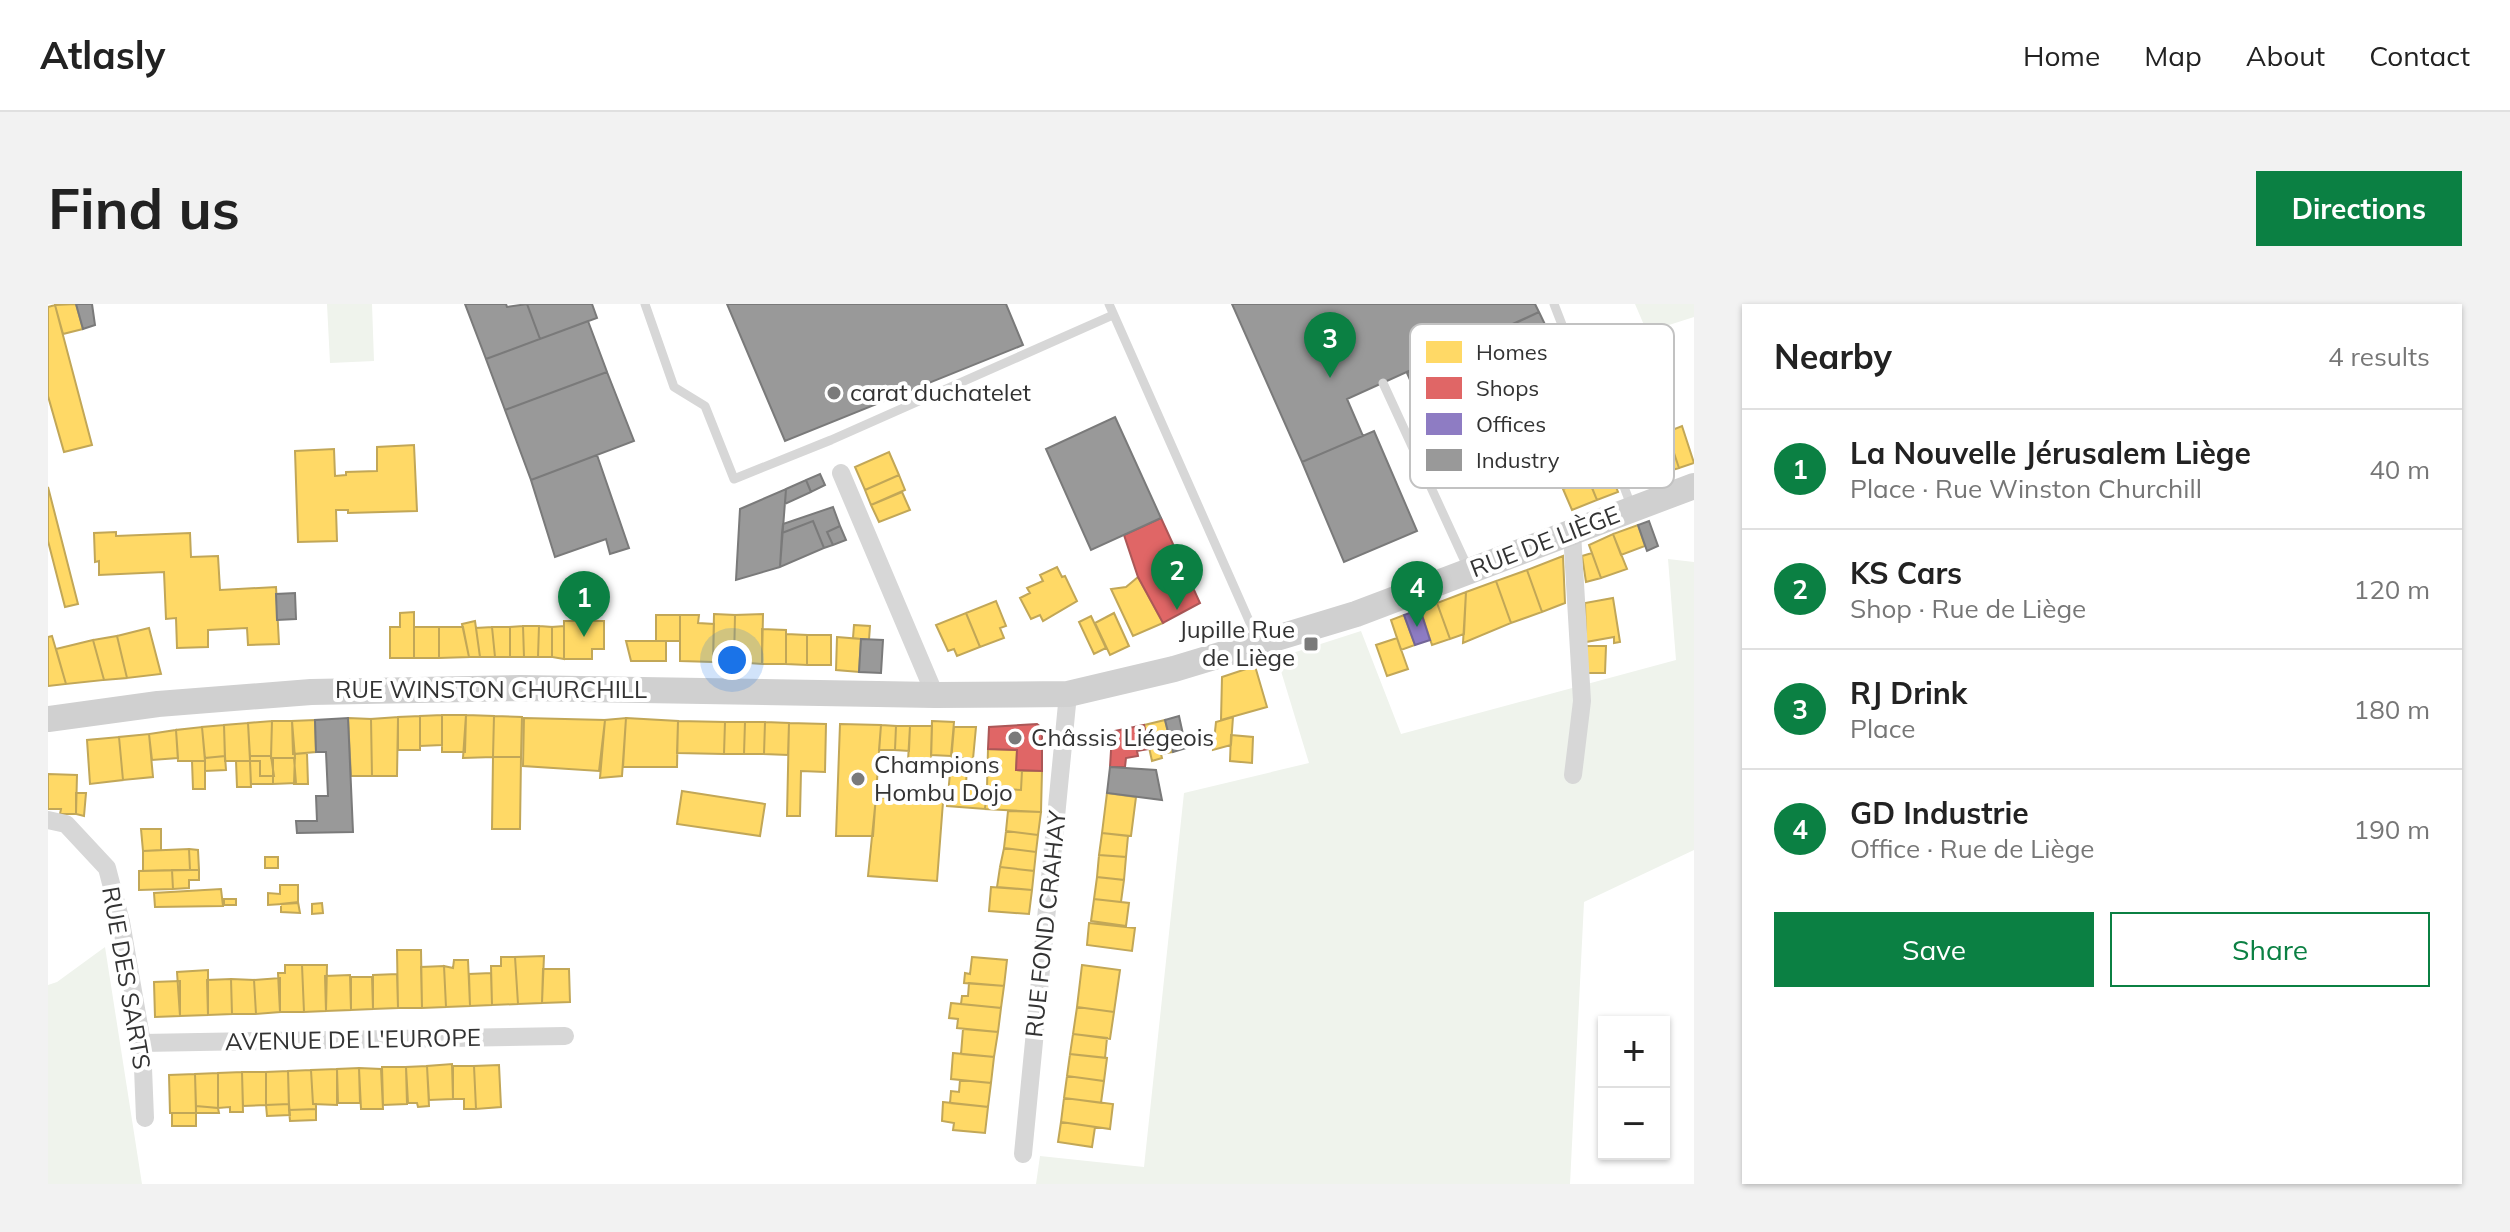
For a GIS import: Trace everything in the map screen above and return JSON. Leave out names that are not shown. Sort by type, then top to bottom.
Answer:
[{"type":"main road","name":"RUE DE LIÈGE","points":[[1168,670],[1356,614],[1694,486]]},
{"type":"main road","name":"RUE WINSTON CHURCHILL","points":[[48,719],[158,704],[324,691],[534,688],[935,695],[1068,694],[1168,670]]},
{"type":"street","points":[[841,473],[935,695]]},
{"type":"street","points":[[1572,533],[1582,701],[1573,775]]},
{"type":"street","name":"RUE FOND CRAHAY","points":[[1023,1154],[1068,694]]},
{"type":"street","name":"RUE DES SARTS","points":[[48,820],[66,824],[107,868],[121,922],[142,1043],[145,1118]]},
{"type":"street","name":"AVENUE DE L'EUROPE","points":[[142,1043],[565,1036]]},
{"type":"lane","points":[[645,304],[674,387],[705,406],[734,479],[831,440],[1113,315]]},
{"type":"lane","points":[[1109,304],[1259,644]]},
{"type":"lane","points":[[1554,304],[1562,324]]},
{"type":"lane","points":[[1383,383],[1410,442]]},
{"type":"lane","points":[[1431,488],[1469,571]]},
{"type":"lane","points":[[1624,488],[1632,508]]},
{"type":"shaded area","points":[[327,304],[372,304],[374,361],[330,363]]},
{"type":"shaded area","points":[[1635,304],[1694,304],[1694,317],[1672,324],[1644,324]]},
{"type":"shaded area","points":[[1668,559],[1694,562],[1694,850],[1584,902],[1570,1184],[1036,1184],[1040,1156],[1144,1167],[1184,793],[1309,763],[1277,658],[1361,631],[1401,734],[1676,660]]},
{"type":"shaded area","points":[[105,947],[142,1184],[48,1184],[48,985],[57,982]]},
{"type":"building: Homes","points":[[76,304],[83,329],[63,334],[55,305]]},
{"type":"building: Homes","points":[[55,305],[92,445],[64,452],[48,396],[48,307]]},
{"type":"building: Homes","points":[[1682,426],[1694,463],[1679,468],[1674,453],[1674,429]]},
{"type":"building: Homes","points":[[414,445],[417,511],[348,513],[348,510],[336,510],[337,541],[298,542],[295,451],[334,449],[335,476],[346,475],[346,472],[377,471],[377,447]]},
{"type":"building: Homes","points":[[889,452],[899,475],[865,490],[855,467]]},
{"type":"building: Homes","points":[[1674,453],[1679,468],[1674,469]]},
{"type":"building: Homes","points":[[899,475],[905,490],[871,505],[865,490]]},
{"type":"building: Homes","points":[[48,487],[78,604],[65,607],[48,541]]},
{"type":"building: Homes","points":[[1592,488],[1597,500],[1572,510],[1563,489]]},
{"type":"building: Homes","points":[[1592,488],[1616,488],[1618,492],[1597,500]]},
{"type":"building: Homes","points":[[902,492],[910,510],[879,522],[871,505]]},
{"type":"building: Homes","points":[[1638,525],[1645,546],[1621,555],[1613,534]]},
{"type":"building: Homes","points":[[116,532],[116,536],[190,533],[191,557],[218,556],[220,590],[276,587],[279,644],[248,645],[247,628],[208,630],[208,647],[177,648],[176,618],[166,619],[164,572],[99,575],[99,561],[95,562],[94,533]]},
{"type":"building: Homes","points":[[1613,534],[1627,569],[1601,578],[1589,545]]},
{"type":"building: Homes","points":[[1592,553],[1601,578],[1586,582],[1582,556]]},
{"type":"building: Homes","points":[[1563,556],[1565,603],[1542,612],[1527,570]]},
{"type":"building: Homes","points":[[1057,567],[1077,601],[1043,621],[1040,615],[1031,619],[1020,598],[1030,593],[1027,588],[1043,581],[1040,575]]},
{"type":"building: Homes","points":[[1527,570],[1542,612],[1511,623],[1496,581]]},
{"type":"building: Homes","points":[[1138,577],[1163,623],[1133,636],[1111,589],[1126,587]]},
{"type":"building: Homes","points":[[1496,581],[1511,623],[1463,643],[1466,592]]},
{"type":"building: Homes","points":[[1466,592],[1464,634],[1450,639],[1437,603]]},
{"type":"building: Homes","points":[[1613,598],[1620,642],[1614,643],[1614,637],[1586,642],[1585,603]]},
{"type":"building: Homes","points":[[996,601],[1006,626],[1000,628],[1004,638],[980,647],[966,613]]},
{"type":"building: Homes","points":[[1437,603],[1450,639],[1432,645],[1420,609]]},
{"type":"building: Homes","points":[[414,612],[414,658],[390,658],[390,627],[400,627],[400,613]]},
{"type":"building: Homes","points":[[966,613],[980,647],[957,656],[954,649],[948,651],[936,625]]},
{"type":"building: Homes","points":[[1114,613],[1129,646],[1110,655],[1095,623]]},
{"type":"building: Homes","points":[[714,614],[735,615],[734,662],[713,662]]},
{"type":"building: Homes","points":[[763,614],[762,664],[734,662],[735,615]]},
{"type":"building: Homes","points":[[656,615],[680,615],[680,641],[656,641]]},
{"type":"building: Homes","points":[[680,615],[699,615],[698,623],[714,624],[713,662],[680,661]]},
{"type":"building: Homes","points":[[1404,615],[1415,645],[1401,650],[1391,620]]},
{"type":"building: Homes","points":[[1091,616],[1106,648],[1094,654],[1079,622]]},
{"type":"building: Homes","points":[[475,621],[480,657],[469,657],[462,624]]},
{"type":"building: Homes","points":[[564,621],[604,621],[604,649],[592,649],[592,659],[564,659]]},
{"type":"building: Homes","points":[[854,625],[870,626],[869,640],[853,638]]},
{"type":"building: Homes","points":[[523,626],[524,657],[510,657],[510,627]]},
{"type":"building: Homes","points":[[523,626],[539,626],[538,657],[524,657]]},
{"type":"building: Homes","points":[[539,626],[552,627],[552,657],[538,657]]},
{"type":"building: Homes","points":[[564,626],[564,659],[552,657],[552,627]]},
{"type":"building: Homes","points":[[414,627],[439,627],[439,658],[414,658]]},
{"type":"building: Homes","points":[[439,627],[463,627],[469,657],[439,658]]},
{"type":"building: Homes","points":[[492,627],[495,657],[480,657],[476,628]]},
{"type":"building: Homes","points":[[492,627],[510,627],[510,657],[495,657]]},
{"type":"building: Homes","points":[[149,628],[161,674],[127,678],[117,636]]},
{"type":"building: Homes","points":[[762,629],[786,630],[786,664],[762,664]]},
{"type":"building: Homes","points":[[786,634],[807,635],[807,665],[786,664]]},
{"type":"building: Homes","points":[[807,635],[831,635],[831,665],[807,665]]},
{"type":"building: Homes","points":[[52,636],[66,684],[48,686],[48,637]]},
{"type":"building: Homes","points":[[117,636],[127,678],[104,680],[93,640]]},
{"type":"building: Homes","points":[[837,637],[861,639],[859,672],[836,670]]},
{"type":"building: Homes","points":[[1397,638],[1408,669],[1387,676],[1376,645]]},
{"type":"building: Homes","points":[[93,640],[104,680],[66,684],[56,649]]},
{"type":"building: Homes","points":[[626,641],[666,641],[666,661],[631,661]]},
{"type":"building: Homes","points":[[1586,646],[1606,646],[1605,673],[1585,673]]},
{"type":"building: Homes","points":[[1255,666],[1267,707],[1221,720],[1222,677]]},
{"type":"building: Homes","points":[[442,715],[442,745],[420,746],[420,716]]},
{"type":"building: Homes","points":[[442,715],[466,715],[465,752],[442,752]]},
{"type":"building: Homes","points":[[466,715],[494,716],[493,757],[463,758]]},
{"type":"building: Homes","points":[[420,716],[420,750],[398,750],[398,717]]},
{"type":"building: Homes","points":[[494,716],[522,717],[521,757],[493,757]]},
{"type":"building: Homes","points":[[398,717],[397,776],[372,776],[371,719]]},
{"type":"building: Homes","points":[[1233,717],[1231,745],[1213,750],[1216,722]]},
{"type":"building: Homes","points":[[348,718],[371,719],[372,776],[351,776]]},
{"type":"building: Homes","points":[[524,718],[605,720],[599,771],[523,766]]},
{"type":"building: Homes","points":[[626,718],[622,776],[600,778],[605,720]]},
{"type":"building: Homes","points":[[626,718],[678,721],[677,767],[623,767]]},
{"type":"building: Homes","points":[[315,720],[316,752],[293,754],[292,721]]},
{"type":"building: Homes","points":[[1165,720],[1173,752],[1161,754],[1162,758],[1152,761],[1144,725]]},
{"type":"building: Homes","points":[[272,721],[271,756],[250,756],[248,723]]},
{"type":"building: Homes","points":[[272,721],[292,721],[295,758],[271,758]]},
{"type":"building: Homes","points":[[678,721],[725,722],[724,754],[677,753]]},
{"type":"building: Homes","points":[[932,721],[954,722],[951,756],[931,755]]},
{"type":"building: Homes","points":[[725,722],[745,722],[744,754],[724,754]]},
{"type":"building: Homes","points":[[745,722],[765,722],[764,754],[744,754]]},
{"type":"building: Homes","points":[[765,722],[789,723],[788,755],[764,754]]},
{"type":"building: Homes","points":[[248,723],[250,761],[225,761],[224,725]]},
{"type":"building: Homes","points":[[789,723],[826,724],[825,772],[801,771],[800,816],[787,816]]},
{"type":"building: Homes","name":"Champions Hombu Dojo","points":[[840,724],[881,725],[873,836],[836,836]]},
{"type":"building: Homes","points":[[224,725],[225,756],[205,758],[202,727]]},
{"type":"building: Homes","points":[[881,725],[896,726],[895,750],[879,750]]},
{"type":"building: Homes","points":[[896,726],[910,726],[909,751],[895,750]]},
{"type":"building: Homes","points":[[910,726],[932,726],[931,762],[908,761]]},
{"type":"building: Homes","points":[[202,727],[205,761],[178,761],[176,730]]},
{"type":"building: Homes","points":[[954,727],[976,727],[973,759],[963,758],[963,763],[951,762]]},
{"type":"building: Homes","points":[[176,730],[178,758],[152,760],[149,734]]},
{"type":"building: Homes","points":[[149,734],[153,777],[123,780],[119,737]]},
{"type":"building: Homes","points":[[1231,735],[1253,737],[1252,763],[1230,761]]},
{"type":"building: Homes","points":[[119,737],[123,780],[90,784],[87,740]]},
{"type":"building: Homes","points":[[988,749],[1017,750],[1016,770],[1022,771],[1021,790],[987,788]]},
{"type":"building: Homes","points":[[307,753],[308,784],[294,784],[295,754]]},
{"type":"building: Homes","points":[[225,756],[226,770],[205,771],[205,758]]},
{"type":"building: Homes","points":[[250,756],[271,756],[274,776],[260,776],[260,761],[250,761]]},
{"type":"building: Homes","points":[[493,757],[521,757],[520,829],[492,829]]},
{"type":"building: Homes","points":[[273,758],[294,758],[296,783],[273,784]]},
{"type":"building: Homes","points":[[192,761],[205,761],[205,789],[193,789]]},
{"type":"building: Homes","points":[[236,761],[250,761],[251,787],[237,787]]},
{"type":"building: Homes","points":[[250,761],[260,761],[260,776],[273,776],[273,784],[251,784]]},
{"type":"building: Homes","points":[[951,762],[967,763],[966,786],[987,788],[985,809],[947,806]]},
{"type":"building: Homes","points":[[1022,771],[1042,771],[1041,812],[985,809],[987,788],[1021,790]]},
{"type":"building: Homes","points":[[48,774],[77,775],[76,814],[60,814],[61,809],[48,809]]},
{"type":"building: Homes","points":[[682,791],[765,804],[760,836],[677,824]]},
{"type":"building: Homes","points":[[76,793],[86,793],[84,816],[76,814]]},
{"type":"building: Homes","points":[[1107,793],[1136,797],[1131,836],[1102,833]]},
{"type":"building: Homes","points":[[876,797],[943,802],[937,881],[868,876]]},
{"type":"building: Homes","points":[[1008,811],[1041,812],[1038,835],[1006,831]]},
{"type":"building: Homes","points":[[141,829],[161,829],[161,850],[143,851]]},
{"type":"building: Homes","points":[[1006,831],[1038,835],[1036,852],[1004,848]]},
{"type":"building: Homes","points":[[1102,833],[1128,836],[1126,857],[1099,855]]},
{"type":"building: Homes","points":[[1004,848],[1036,852],[1034,871],[1000,867]]},
{"type":"building: Homes","points":[[189,849],[190,870],[143,871],[143,851]]},
{"type":"building: Homes","points":[[189,849],[198,850],[199,870],[190,870]]},
{"type":"building: Homes","points":[[1099,855],[1126,857],[1124,880],[1097,877]]},
{"type":"building: Homes","points":[[265,857],[278,857],[278,868],[265,868]]},
{"type":"building: Homes","points":[[1000,867],[1034,871],[1032,890],[997,887]]},
{"type":"building: Homes","points":[[172,870],[173,889],[139,890],[139,871]]},
{"type":"building: Homes","points":[[172,870],[199,870],[199,880],[189,880],[189,888],[173,889]]},
{"type":"building: Homes","points":[[1097,877],[1124,880],[1121,902],[1094,899]]},
{"type":"building: Homes","points":[[280,885],[298,885],[298,903],[268,905],[268,893],[280,894]]},
{"type":"building: Homes","points":[[991,887],[1032,890],[1029,914],[989,911]]},
{"type":"building: Homes","points":[[221,889],[223,906],[155,907],[154,893]]},
{"type":"building: Homes","points":[[224,899],[236,899],[236,905],[224,905]]},
{"type":"building: Homes","points":[[1094,899],[1129,903],[1126,926],[1091,921]]},
{"type":"building: Homes","points":[[298,902],[300,913],[281,912],[281,904]]},
{"type":"building: Homes","points":[[322,903],[323,913],[312,914],[312,904]]},
{"type":"building: Homes","points":[[1089,923],[1135,928],[1132,951],[1087,945]]},
{"type":"building: Homes","points":[[397,950],[421,950],[422,1008],[398,1008]]},
{"type":"building: Homes","points":[[544,956],[542,1003],[518,1004],[515,957]]},
{"type":"building: Homes","points":[[501,957],[515,957],[518,1004],[492,1005],[491,966],[501,966]]},
{"type":"building: Homes","points":[[972,957],[1007,960],[1004,986],[964,983],[965,973],[970,974]]},
{"type":"building: Homes","points":[[454,960],[468,960],[470,1006],[446,1007],[444,966],[453,968]]},
{"type":"building: Homes","points":[[285,965],[302,965],[304,1012],[280,1012],[278,973],[285,973]]},
{"type":"building: Homes","points":[[302,965],[327,965],[326,1011],[304,1012]]},
{"type":"building: Homes","points":[[1082,965],[1120,970],[1114,1012],[1077,1007]]},
{"type":"building: Homes","points":[[444,966],[446,1007],[422,1008],[421,967]]},
{"type":"building: Homes","points":[[543,969],[569,969],[570,1002],[542,1003]]},
{"type":"building: Homes","points":[[208,970],[208,1015],[180,1016],[177,972]]},
{"type":"building: Homes","points":[[491,973],[492,1005],[470,1006],[469,974]]},
{"type":"building: Homes","points":[[397,974],[398,1008],[373,1009],[373,975]]},
{"type":"building: Homes","points":[[350,975],[351,1010],[326,1011],[325,976]]},
{"type":"building: Homes","points":[[351,977],[372,977],[373,1009],[351,1010]]},
{"type":"building: Homes","points":[[280,978],[280,1012],[256,1014],[254,980]]},
{"type":"building: Homes","points":[[231,979],[254,980],[256,1014],[232,1014]]},
{"type":"building: Homes","points":[[231,979],[232,1014],[208,1015],[207,980]]},
{"type":"building: Homes","points":[[180,981],[180,1016],[155,1017],[154,982]]},
{"type":"building: Homes","points":[[969,983],[1004,986],[1001,1008],[961,1004],[962,996],[968,996]]},
{"type":"building: Homes","points":[[951,1003],[1001,1008],[998,1032],[957,1028],[958,1019],[949,1018]]},
{"type":"building: Homes","points":[[1077,1007],[1114,1012],[1110,1039],[1073,1034]]},
{"type":"building: Homes","points":[[963,1029],[998,1032],[994,1057],[961,1054]]},
{"type":"building: Homes","points":[[1073,1034],[1107,1038],[1105,1058],[1070,1054]]},
{"type":"building: Homes","points":[[953,1053],[994,1057],[991,1083],[951,1079]]},
{"type":"building: Homes","points":[[1070,1054],[1107,1058],[1104,1081],[1067,1076]]},
{"type":"building: Homes","points":[[452,1064],[453,1099],[429,1100],[427,1066]]},
{"type":"building: Homes","points":[[499,1065],[501,1107],[476,1109],[474,1066]]},
{"type":"building: Homes","points":[[427,1066],[429,1106],[418,1107],[417,1103],[408,1103],[406,1067]]},
{"type":"building: Homes","points":[[453,1066],[474,1066],[476,1109],[464,1109],[464,1099],[453,1099]]},
{"type":"building: Homes","points":[[382,1067],[406,1067],[407,1104],[383,1105]]},
{"type":"building: Homes","points":[[359,1068],[381,1069],[383,1109],[361,1109]]},
{"type":"building: Homes","points":[[359,1068],[360,1103],[338,1103],[337,1069]]},
{"type":"building: Homes","points":[[337,1069],[337,1105],[313,1104],[311,1070]]},
{"type":"building: Homes","points":[[311,1070],[316,1109],[289,1110],[288,1071]]},
{"type":"building: Homes","points":[[288,1071],[289,1104],[266,1105],[266,1072]]},
{"type":"building: Homes","points":[[242,1072],[266,1072],[266,1105],[243,1106]]},
{"type":"building: Homes","points":[[242,1072],[243,1112],[230,1112],[230,1107],[218,1108],[218,1073]]},
{"type":"building: Homes","points":[[218,1073],[218,1108],[196,1106],[195,1074]]},
{"type":"building: Homes","points":[[195,1074],[196,1113],[170,1113],[169,1075]]},
{"type":"building: Homes","points":[[1067,1076],[1104,1081],[1101,1103],[1064,1098]]},
{"type":"building: Homes","points":[[960,1080],[991,1083],[988,1107],[950,1103],[951,1091],[959,1092]]},
{"type":"building: Homes","points":[[1064,1098],[1113,1104],[1110,1129],[1061,1122]]},
{"type":"building: Homes","points":[[943,1102],[988,1107],[985,1133],[953,1130],[954,1123],[942,1121]]},
{"type":"building: Homes","points":[[289,1104],[290,1115],[267,1116],[266,1105]]},
{"type":"building: Homes","points":[[196,1106],[218,1108],[219,1113],[196,1113]]},
{"type":"building: Homes","points":[[316,1109],[316,1120],[290,1121],[289,1110]]},
{"type":"building: Homes","points":[[172,1113],[196,1113],[196,1126],[172,1126]]},
{"type":"building: Homes","points":[[1061,1122],[1095,1127],[1092,1147],[1058,1142]]},
{"type":"building: Shops","points":[[1161,518],[1200,603],[1163,623],[1138,577],[1124,535]]},
{"type":"building: Shops","name":"Châssis Liégeois","points":[[1037,724],[1042,728],[1042,771],[1016,770],[1017,750],[988,749],[989,727]]},
{"type":"building: Shops","points":[[1144,725],[1149,749],[1137,751],[1138,756],[1126,758],[1125,767],[1110,767],[1112,734]]},
{"type":"building: Offices","points":[[1420,609],[1430,640],[1415,645],[1404,615]]},
{"type":"building: Industry","points":[[76,304],[92,304],[95,325],[83,329]]},
{"type":"building: Industry","points":[[465,304],[506,304],[507,307],[527,304],[540,339],[486,359]]},
{"type":"building: Industry","points":[[527,304],[592,304],[597,318],[540,339]]},
{"type":"building: Industry","name":"carat duchatelet","points":[[727,304],[1006,304],[1023,345],[785,441]]},
{"type":"building: Industry","points":[[1232,304],[1535,304],[1539,312],[1513,324],[1410,324],[1410,370],[1347,399],[1363,436],[1302,462]]},
{"type":"building: Industry","points":[[1539,312],[1545,324],[1513,324]]},
{"type":"building: Industry","points":[[588,321],[607,372],[505,410],[486,359]]},
{"type":"building: Industry","points":[[607,372],[634,441],[531,480],[505,410]]},
{"type":"building: Industry","points":[[1115,417],[1161,518],[1091,550],[1046,449]]},
{"type":"building: Industry","points":[[1374,431],[1417,531],[1344,562],[1302,462]]},
{"type":"building: Industry","points":[[597,455],[629,548],[610,554],[606,539],[555,557],[531,480]]},
{"type":"building: Industry","points":[[820,474],[825,485],[811,492],[806,480]]},
{"type":"building: Industry","points":[[806,480],[811,492],[785,504],[786,489]]},
{"type":"building: Industry","points":[[786,489],[780,567],[736,580],[740,509]]},
{"type":"building: Industry","points":[[833,507],[840,526],[827,532],[833,545],[824,548],[813,521],[782,533],[783,524]]},
{"type":"building: Industry","points":[[813,521],[824,548],[780,567],[782,533]]},
{"type":"building: Industry","points":[[1649,521],[1658,546],[1647,551],[1638,525]]},
{"type":"building: Industry","points":[[840,526],[846,540],[833,545],[827,532]]},
{"type":"building: Industry","points":[[295,593],[296,619],[277,620],[276,594]]},
{"type":"building: Industry","points":[[861,639],[883,640],[881,673],[859,672]]},
{"type":"building: Industry","points":[[1179,716],[1186,748],[1173,752],[1165,720]]},
{"type":"building: Industry","points":[[348,718],[353,832],[297,833],[296,821],[317,821],[316,796],[328,796],[326,752],[316,752],[315,720]]},
{"type":"building: Industry","points":[[1110,767],[1156,770],[1162,800],[1107,793]]},
{"type":"place","name":"RJ Drink","points":[[1330,378]]},
{"type":"place","name":"carat duchatelet","points":[[834,393]]},
{"type":"place","name":"KS Cars","points":[[1177,610]]},
{"type":"place","name":"GD Industrie","points":[[1417,627]]},
{"type":"place","name":"La Nouvelle Jérusalem Liège","points":[[584,637]]},
{"type":"place","name":"Jupille Rue de Liège","points":[[1311,644]]},
{"type":"place","name":"Châssis Liégeois","points":[[1015,738]]},
{"type":"place","name":"Champions Hombu Dojo","points":[[858,779]]}]
